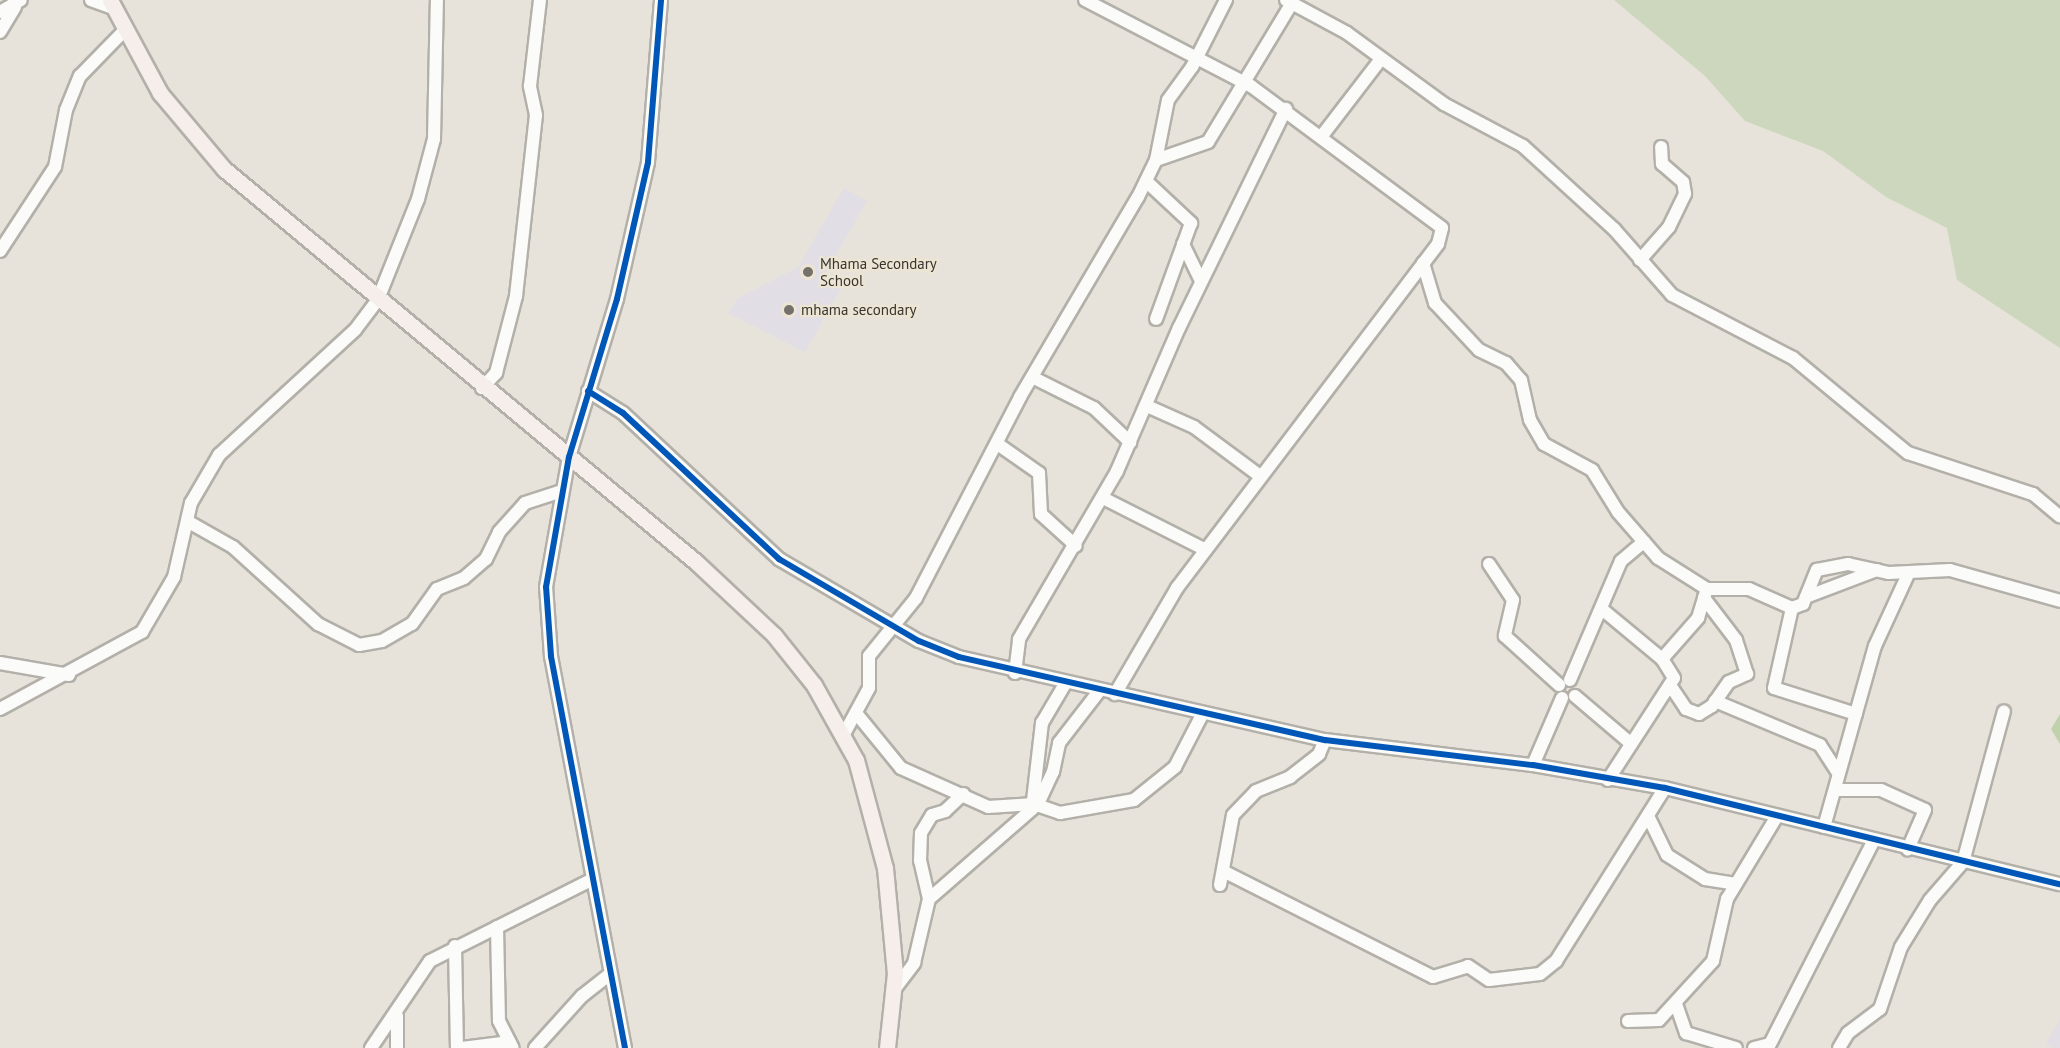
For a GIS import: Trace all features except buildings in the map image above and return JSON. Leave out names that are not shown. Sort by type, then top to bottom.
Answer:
[{"type":"main road","points":[[111,4],[123,32],[160,93],[212,156],[482,388],[568,457],[774,635],[844,734],[866,786],[885,868],[894,990],[888,1048]]},
{"type":"street","points":[[91,0],[111,4]]},
{"type":"street","points":[[0,709],[69,675],[148,625],[174,577],[197,489],[219,455],[355,330],[378,299],[418,199],[434,139],[437,0]]},
{"type":"street","points":[[482,388],[496,373],[516,296],[536,116],[530,87],[540,0]]},
{"type":"street","points":[[625,1048],[591,880],[547,614],[561,491],[568,457],[617,299],[648,162],[661,0]]},
{"type":"street","points":[[1085,0],[1243,82],[1286,109],[1321,137],[1439,221],[1442,236],[1206,550],[1115,694]]},
{"type":"street","points":[[844,734],[869,688],[869,656],[895,627],[999,446],[1034,378],[1146,181],[1156,160],[1168,100],[1197,59],[1226,0]]},
{"type":"street","points":[[1156,160],[1209,142],[1289,1],[1347,33],[1380,60],[1535,156],[1672,295],[1793,358],[1908,453],[2033,494],[2060,518]]},
{"type":"street","points":[[0,12],[18,3]]},
{"type":"street","points":[[0,32],[18,3]]},
{"type":"street","points":[[0,251],[55,168],[66,110],[80,76],[123,32]]},
{"type":"street","points":[[1321,137],[1380,60]]},
{"type":"street","points":[[1015,673],[1019,639],[1103,498],[1147,406],[1201,281],[1286,109]]},
{"type":"street","points":[[1640,260],[1669,227],[1685,194],[1683,182],[1662,164],[1661,147]]},
{"type":"street","points":[[1146,181],[1190,219],[1156,319]]},
{"type":"street","points":[[1182,244],[1201,281]]},
{"type":"street","points":[[1423,263],[1435,303],[1479,350],[1506,363],[1521,380],[1539,438],[1592,470],[1644,542],[1669,568],[1705,594],[1736,640],[1748,670],[1704,713],[1694,714],[1670,685]]},
{"type":"street","points":[[1034,378],[1094,408],[1130,441]]},
{"type":"street","points":[[588,392],[623,413],[779,559],[939,650],[1015,673],[1325,740],[1533,765],[1608,780],[1665,788],[1908,849],[2060,884]]},
{"type":"street","points":[[1147,406],[1194,427],[1260,476]]},
{"type":"street","points":[[999,446],[1039,473],[1041,514],[1076,546]]},
{"type":"street","points":[[187,521],[233,547],[318,624],[359,645],[398,634],[436,589],[464,578],[486,559],[499,532],[530,498],[561,491]]},
{"type":"street","points":[[1103,498],[1206,550]]},
{"type":"street","points":[[1565,682],[1603,610],[1621,561],[1644,542]]},
{"type":"street","points":[[1489,564],[1512,600],[1505,636],[1565,682],[1576,687],[1568,697],[1533,765]]},
{"type":"street","points":[[1806,597],[1819,570],[1848,564],[1878,570],[1909,572],[1950,570],[2060,601]]},
{"type":"street","points":[[1856,714],[1774,688],[1792,608],[1806,597],[1878,570]]},
{"type":"street","points":[[1824,827],[1880,632],[1909,572]]},
{"type":"street","points":[[1705,594],[1749,589],[1792,608]]},
{"type":"street","points":[[1662,659],[1698,618],[1705,594]]},
{"type":"street","points":[[1603,610],[1662,659],[1674,672],[1670,685],[1629,742],[1608,780]]},
{"type":"street","points":[[0,663],[69,675]]},
{"type":"street","points":[[1035,805],[1042,723],[1065,684]]},
{"type":"street","points":[[929,899],[1016,827],[1035,805],[1053,772],[1059,742],[1100,690]]},
{"type":"street","points":[[1568,697],[1629,742]]},
{"type":"street","points":[[1714,701],[1820,745],[1838,773]]},
{"type":"street","points":[[1839,1048],[1848,1033],[1880,1009],[1891,970],[1910,932],[1963,862],[2004,711]]},
{"type":"street","points":[[856,713],[897,765],[993,808],[1035,805],[1060,813],[1094,803],[1127,804],[1174,766],[1203,712]]},
{"type":"street","points":[[1220,885],[1228,829],[1241,805],[1256,790],[1290,777],[1318,754],[1325,740]]},
{"type":"street","points":[[1223,872],[1433,977],[1468,966],[1488,980],[1504,980],[1547,971],[1665,788]]},
{"type":"street","points":[[1835,790],[1881,790],[1925,810],[1908,849]]},
{"type":"street","points":[[894,990],[914,963],[929,899],[920,861],[921,833],[932,815],[945,811],[963,794]]},
{"type":"street","points":[[1648,816],[1668,855],[1705,879],[1736,884]]},
{"type":"street","points":[[1628,1021],[1651,1024],[1676,1004],[1718,953],[1725,909],[1736,884],[1777,816]]},
{"type":"street","points":[[1754,1048],[1770,1044],[1874,840]]},
{"type":"street","points":[[370,1048],[397,1016],[421,969],[455,946],[591,880]]},
{"type":"street","points":[[462,1048],[478,1043],[511,1045],[498,1010],[497,927]]},
{"type":"street","points":[[455,946],[457,1048]]},
{"type":"street","points":[[535,1048],[582,996],[610,974]]},
{"type":"street","points":[[1676,1004],[1686,1033],[1736,1048]]},
{"type":"street","points":[[397,1016],[397,1048]]},
{"type":"street","points":[[455,1028],[478,1043]]},
{"type":"shaded area","name":"Mhama Secondary School","points":[[844,188],[867,201],[824,276],[842,287],[805,352],[728,313],[737,299],[798,267]]},
{"type":"shaded area","points":[[2060,1019],[2060,1048],[2053,1048],[2046,1044]]},
{"type":"green space","points":[[1614,0],[2060,0],[2060,348],[1957,280],[1947,228],[1886,197],[1823,151],[1745,121],[1705,76]]},
{"type":"green space","points":[[2060,714],[2060,744],[2051,729]]},
{"type":"cycle path","points":[[625,1048],[551,656],[546,587],[569,457],[617,299],[648,162],[661,0]]},
{"type":"cycle path","points":[[588,391],[623,413],[779,559],[919,641],[959,657],[1325,740],[1533,765],[1665,788],[2060,884]]},
{"type":"place","name":"Mhama Secondary School","points":[[808,272]]},
{"type":"place","name":"mhama secondary","points":[[789,310]]}]
